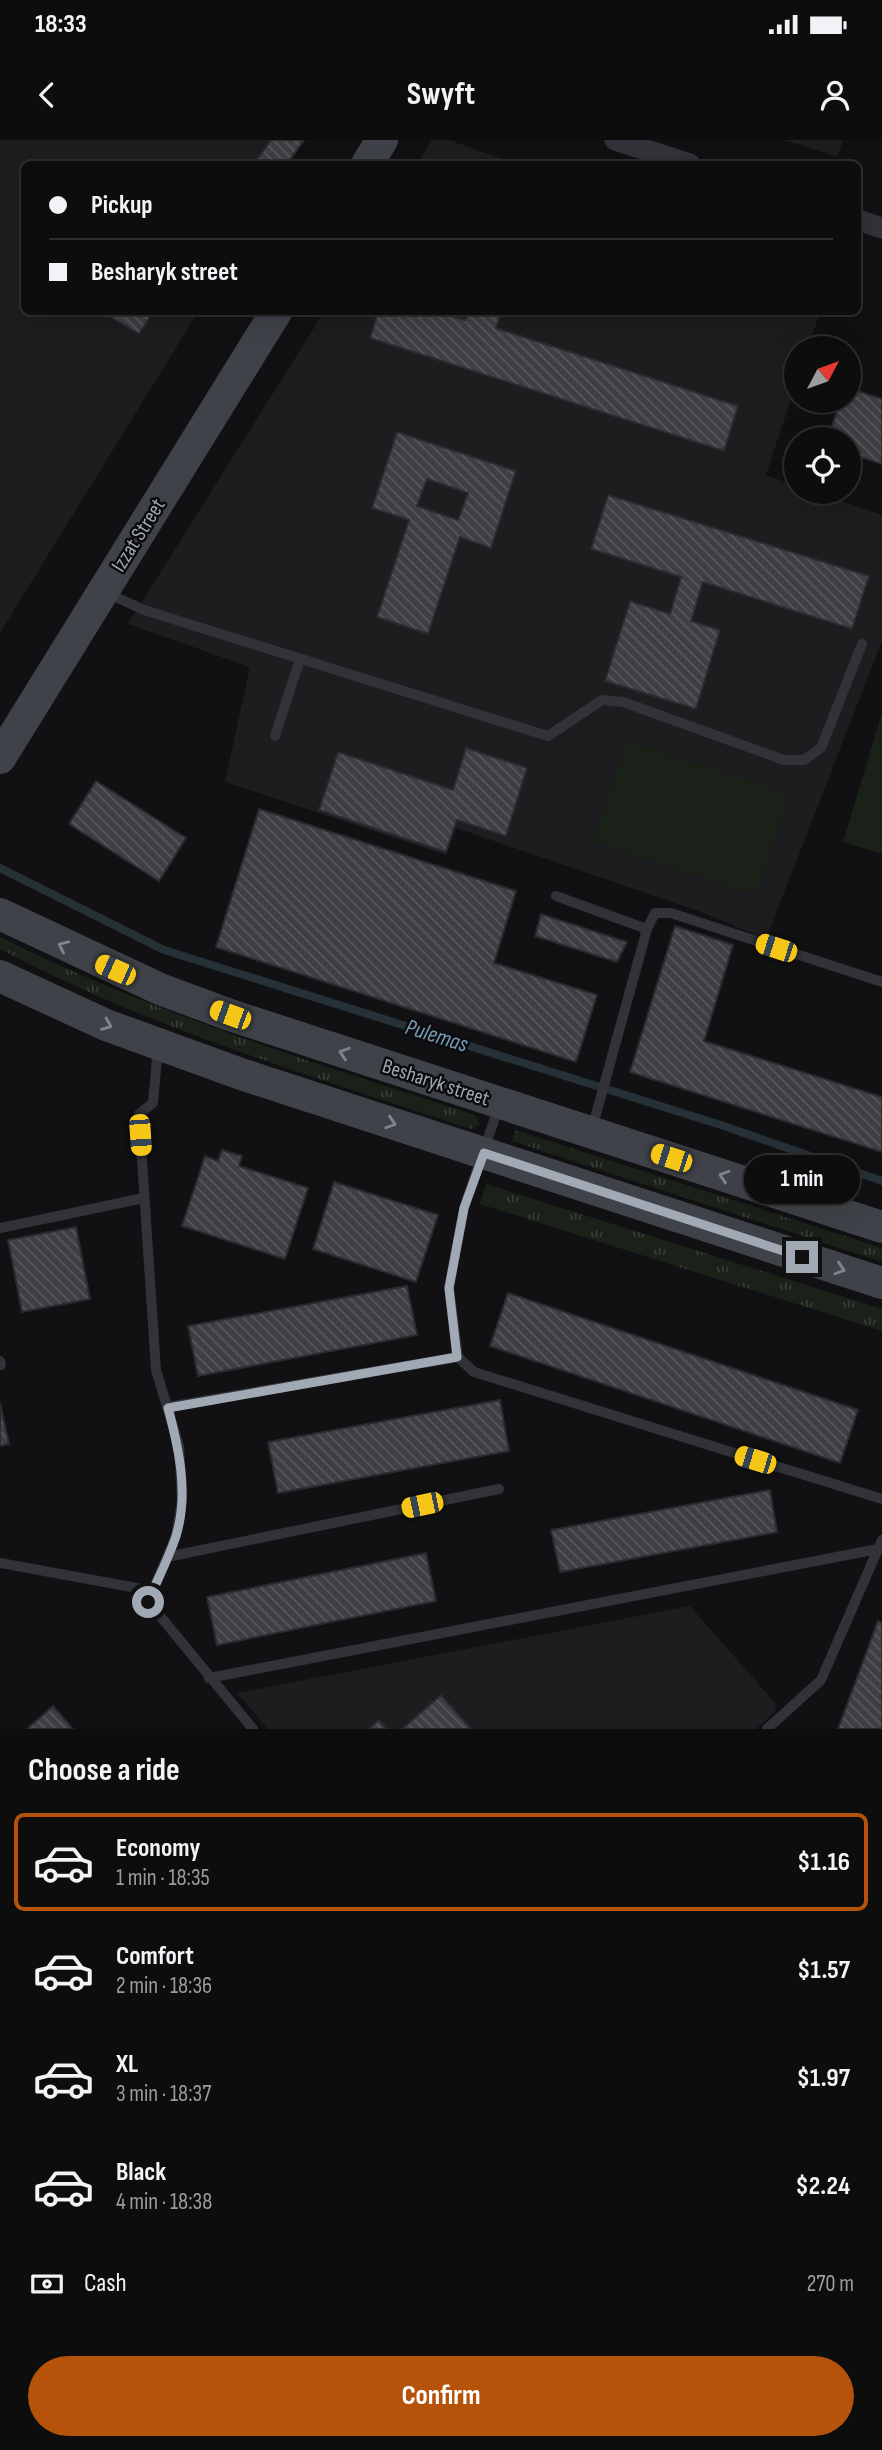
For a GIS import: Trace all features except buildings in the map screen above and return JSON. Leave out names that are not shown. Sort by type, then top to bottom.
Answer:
[{"type":"main road","points":[[369,161],[382,140]]},
{"type":"main road","name":"Izzat Street","points":[[0,758],[274,315]]},
{"type":"main road","name":"Besharyk street","points":[[0,914],[160,989],[882,1227]]},
{"type":"main road","points":[[0,976],[64,1007],[158,1044],[882,1283]]},
{"type":"street","points":[[615,140],[681,161]]},
{"type":"street","points":[[861,221],[882,228]]},
{"type":"lane","points":[[103,591],[144,610],[548,736],[602,700],[623,702],[784,760],[804,760],[821,748],[862,644]]},
{"type":"lane","points":[[275,736],[300,659]]},
{"type":"lane","points":[[556,896],[647,929]]},
{"type":"lane","points":[[591,1133],[647,929],[655,913],[671,913],[882,982]]},
{"type":"lane","points":[[148,1602],[176,1536],[182,1501],[179,1446],[156,1370],[139,1114],[153,1103],[158,1044]]},
{"type":"lane","points":[[500,1103],[464,1208],[449,1288],[457,1357],[474,1372],[882,1499]]},
{"type":"lane","points":[[0,1228],[144,1198]]},
{"type":"lane","points":[[168,1408],[457,1357]]},
{"type":"lane","points":[[167,1557],[499,1489]]},
{"type":"lane","points":[[209,1678],[880,1544]]},
{"type":"lane","points":[[767,1729],[821,1680],[880,1544]]},
{"type":"lane","points":[[0,1563],[137,1588],[253,1729]]},
{"type":"shaded area","points":[[0,140],[304,140],[291,161],[21,161],[21,315],[196,315],[0,633]]},
{"type":"shaded area","points":[[432,140],[449,140],[508,161],[419,161]]},
{"type":"shaded area","points":[[784,140],[843,140],[837,157]]},
{"type":"shaded area","points":[[322,315],[819,315],[812,336],[784,336],[784,413],[786,413],[766,475],[784,482],[784,504],[850,504],[882,515],[882,641],[766,939],[701,912],[456,828],[446,855],[225,782],[250,667],[128,624]]},
{"type":"shaded area","points":[[690,1606],[776,1704],[775,1712],[756,1729],[268,1729],[237,1693]]},
{"type":"green space","points":[[882,713],[882,854],[843,842]]},
{"type":"green space","points":[[626,740],[789,794],[756,895],[593,841]]},
{"type":"green space","points":[[0,937],[116,990],[175,1013],[294,1056],[475,1115],[480,1124],[471,1129],[291,1070],[172,1027],[56,977],[0,949]]},
{"type":"green space","points":[[515,1130],[882,1248],[882,1262],[512,1141]]},
{"type":"green space","points":[[486,1184],[882,1309],[882,1331],[480,1204]]},
{"type":"waterway","name":"Pulemas","points":[[0,868],[164,950],[721,1125],[882,1181]]},
{"type":"route","points":[[148,1602],[176,1536],[182,1501],[179,1446],[168,1408],[457,1357],[449,1288],[464,1208],[484,1153],[802,1257]]}]
